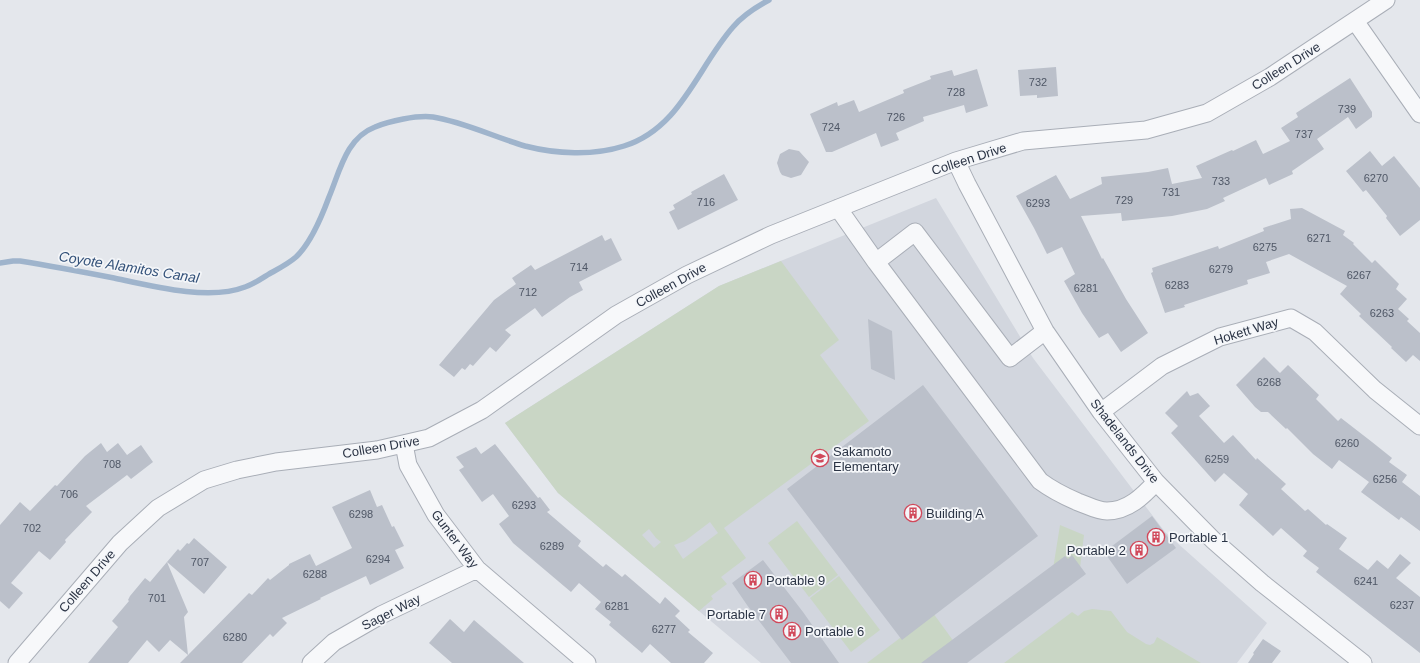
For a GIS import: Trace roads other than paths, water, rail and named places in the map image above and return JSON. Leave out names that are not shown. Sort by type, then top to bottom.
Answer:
[{"type":"street","name":"Colleen Drive","points":[[17,663],[120,543],[158,508],[204,480],[237,470],[276,462],[377,450],[429,438],[482,410],[616,316],[686,275],[772,235],[956,161],[1023,141],[1146,130],[1207,113],[1270,77],[1386,0]]},
{"type":"street","points":[[1356,21],[1420,114]]},
{"type":"street","name":"Shadelands Drive","points":[[956,161],[966,184],[1045,331],[1101,412],[1156,482],[1214,540],[1256,578],[1364,663]]},
{"type":"street","points":[[838,208],[876,262],[1040,481],[1050,489],[1096,509],[1108,511],[1127,507],[1142,496],[1156,482]]},
{"type":"street","points":[[876,262],[915,232],[1010,358],[1045,331]]},
{"type":"street","name":"Hokett Way","points":[[1101,412],[1162,366],[1220,337],[1291,318],[1315,332],[1375,390],[1420,426]]},
{"type":"street","name":"Gunter Way","points":[[404,444],[408,465],[436,515],[476,569],[587,663]]},
{"type":"street","name":"Sager Way","points":[[311,663],[334,642],[381,615],[476,569]]},
{"type":"waterway","name":"Coyote Alamitos Canal","points":[[0,263],[20,261],[180,291],[215,293],[245,287],[286,264],[296,257],[301,251],[311,237],[319,221],[345,156],[357,139],[365,132],[375,127],[395,121],[411,118],[433,117],[456,122],[525,146],[549,151],[587,153],[624,146],[644,137],[660,126],[686,95],[720,43],[733,27],[759,5],[769,0]]},
{"type":"place","name":"Sakamoto Elementary","points":[[820,458]]},
{"type":"place","name":"Building A","points":[[913,513]]},
{"type":"place","name":"Portable 1","points":[[1156,537]]},
{"type":"place","name":"Portable 2","points":[[1139,550]]},
{"type":"place","name":"Portable 9","points":[[753,580]]},
{"type":"place","name":"Portable 7","points":[[779,614]]},
{"type":"place","name":"Portable 6","points":[[792,631]]}]
